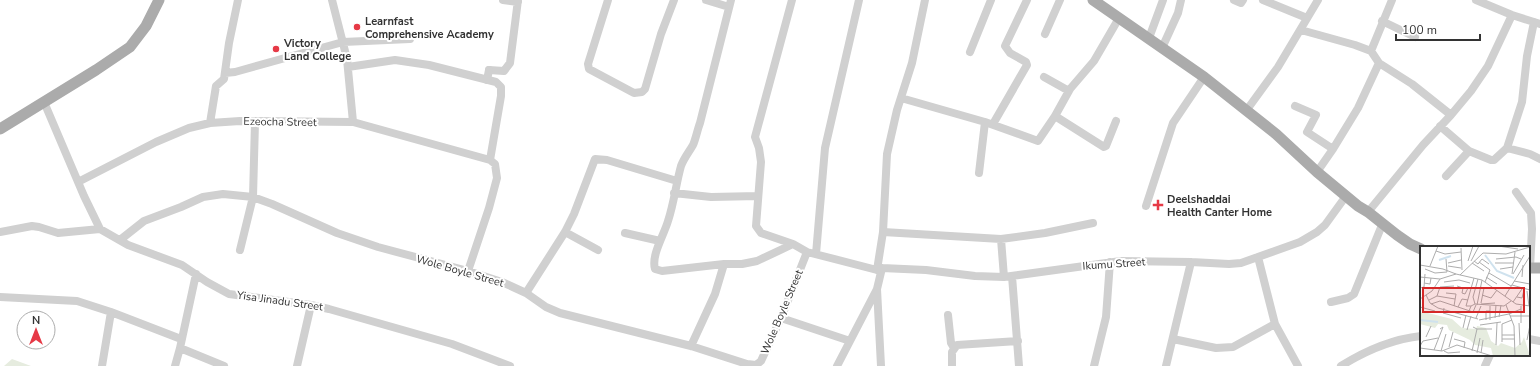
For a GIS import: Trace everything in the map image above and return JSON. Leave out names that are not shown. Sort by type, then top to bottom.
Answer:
[{"type":"main road","points":[[0,129],[96,70],[130,47],[146,26],[159,0]]},
{"type":"main road","points":[[1093,0],[1204,78],[1276,134],[1317,172],[1358,206],[1410,244],[1420,249]]},
{"type":"street","points":[[225,76],[228,43],[238,0]]},
{"type":"street","points":[[332,0],[347,64],[354,122]]},
{"type":"street","points":[[486,79],[490,70],[504,71],[510,63],[518,1],[503,0]]},
{"type":"street","points":[[608,0],[588,64],[589,69],[634,93],[642,92],[645,89],[661,34],[674,0]]},
{"type":"street","points":[[706,0],[730,4],[703,111],[694,140],[683,159],[668,221],[653,264],[655,269],[662,270],[724,264],[742,264],[757,261],[793,244]]},
{"type":"street","points":[[674,193],[711,197],[758,196],[761,162],[758,144],[755,137],[756,131],[792,0]]},
{"type":"street","name":"Wole Boyle Street","points":[[120,240],[144,221],[203,197],[223,194],[253,197],[337,233],[378,247],[468,271],[502,282],[526,293],[546,307],[560,313],[691,346],[747,364],[756,364],[761,361],[811,253],[825,148],[859,0]]},
{"type":"street","points":[[881,366],[877,288],[883,232],[887,154],[901,98],[912,63],[925,0]]},
{"type":"street","points":[[970,52],[991,0]]},
{"type":"street","points":[[979,172],[989,123],[1027,65],[1026,62],[1010,53],[1004,46],[1027,0]]},
{"type":"street","points":[[1046,34],[1060,0]]},
{"type":"street","points":[[1149,38],[1163,0]]},
{"type":"street","points":[[1162,48],[1178,12],[1181,0]]},
{"type":"street","points":[[1234,0],[1241,3],[1243,0]]},
{"type":"street","points":[[1263,0],[1307,18]]},
{"type":"street","points":[[1246,111],[1278,67],[1318,0]]},
{"type":"street","points":[[1370,51],[1392,0]]},
{"type":"street","points":[[1440,126],[1469,151],[1490,160],[1494,160],[1507,148],[1522,102],[1527,56],[1537,23],[1512,15],[1476,0]]},
{"type":"street","points":[[1368,212],[1471,91],[1488,66],[1512,15]]},
{"type":"street","points":[[901,98],[989,123],[1038,141],[1055,116],[1069,91],[1094,61],[1119,18]]},
{"type":"street","points":[[1382,21],[1415,37]]},
{"type":"street","points":[[1301,30],[1355,45],[1370,51],[1380,63],[1412,84],[1451,116]]},
{"type":"street","points":[[210,123],[216,86],[225,76],[343,42],[410,39]]},
{"type":"street","points":[[347,64],[395,60],[429,65],[486,79],[500,84],[501,96],[490,160],[495,164],[497,178],[489,208],[468,271]]},
{"type":"street","points":[[1317,172],[1358,108],[1380,63]]},
{"type":"street","points":[[1044,77],[1069,91]]},
{"type":"street","points":[[1146,206],[1173,123],[1204,78]]},
{"type":"street","points":[[0,232],[32,226],[58,233],[100,229],[44,102]]},
{"type":"street","points":[[1296,106],[1316,115],[1307,132],[1333,149]]},
{"type":"street","points":[[1055,116],[1104,147],[1106,146],[1116,121]]},
{"type":"street","points":[[240,250],[253,197],[255,122]]},
{"type":"street","name":"Ezeocha Street","points":[[78,182],[156,142],[189,128],[210,123],[354,122],[490,160]]},
{"type":"street","points":[[1507,148],[1530,154],[1540,159]]},
{"type":"street","points":[[1446,176],[1469,151]]},
{"type":"street","points":[[526,293],[565,232],[574,214],[595,159],[607,160],[677,181]]},
{"type":"street","points":[[1516,192],[1531,213],[1533,268]]},
{"type":"street","name":"Ikumu Street","points":[[758,196],[756,226],[758,230],[761,233],[793,244],[811,253],[880,269],[926,270],[975,276],[1008,276],[1121,261],[1241,263],[1300,242],[1317,232],[1325,225],[1346,196]]},
{"type":"street","points":[[883,232],[1001,239],[1046,233],[1093,222]]},
{"type":"street","points":[[1331,302],[1348,298],[1354,294],[1382,224]]},
{"type":"street","name":"Yisa Jinadu Street","points":[[100,229],[128,245],[182,265],[207,282],[229,294],[329,308],[439,340],[479,353],[510,366]]},
{"type":"street","points":[[565,232],[598,250]]},
{"type":"street","points":[[625,233],[660,241]]},
{"type":"street","points":[[1001,239],[1018,340],[1019,366]]},
{"type":"street","points":[[1258,257],[1275,324],[1298,366]]},
{"type":"street","points":[[1094,366],[1106,318],[1110,262]]},
{"type":"street","points":[[1166,366],[1191,262]]},
{"type":"street","points":[[691,346],[716,294],[724,264]]},
{"type":"street","points":[[175,366],[196,274]]},
{"type":"street","points":[[837,366],[877,288]]},
{"type":"street","points":[[0,297],[70,300],[111,312],[181,344],[224,366]]},
{"type":"street","points":[[297,366],[312,305]]},
{"type":"street","points":[[102,366],[111,312]]},
{"type":"street","points":[[948,315],[951,343],[954,348]]},
{"type":"street","points":[[781,318],[850,341]]},
{"type":"street","points":[[1173,338],[1216,348],[1233,347],[1275,324]]},
{"type":"street","points":[[1341,366],[1361,354],[1374,349],[1410,337],[1420,336]]},
{"type":"street","points":[[1530,339],[1540,341]]},
{"type":"street","points":[[952,366],[952,352],[957,344],[1018,340]]},
{"type":"street","points":[[1486,366],[1490,356]]},
{"type":"shaded area","points":[[12,359],[31,366],[4,366]]},
{"type":"place","name":"Learnfast Comprehensive Academy","points":[[357,27]]},
{"type":"place","name":"Victory Land College","points":[[276,49]]},
{"type":"place","name":"Deelshaddai Health Canter Home","points":[[1158,205]]}]
